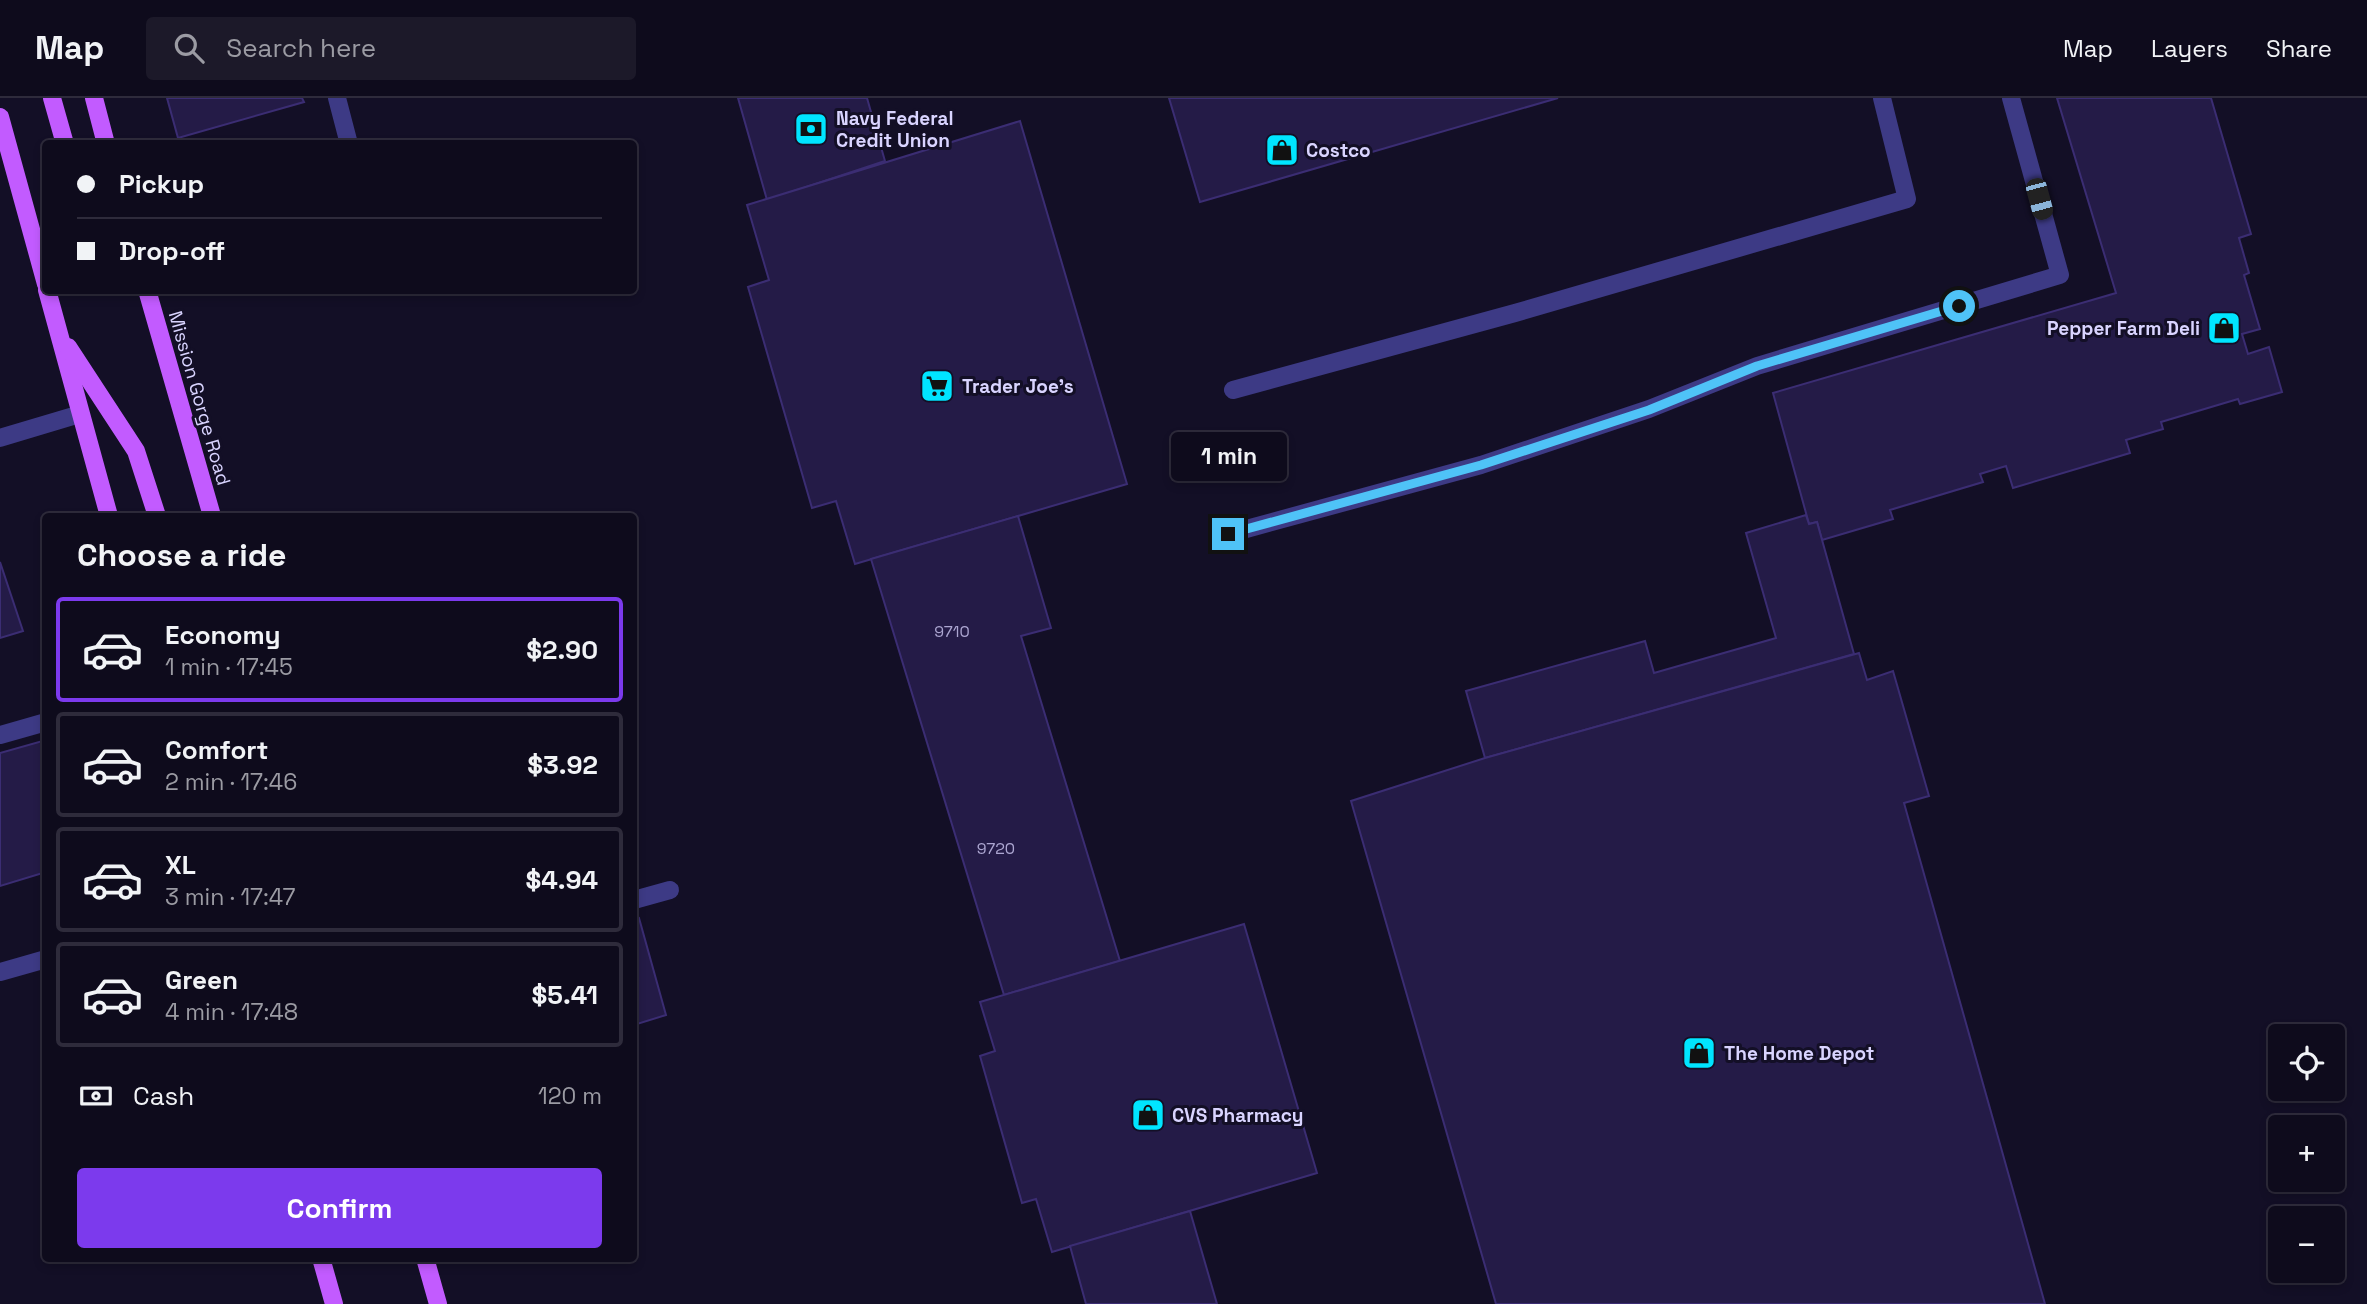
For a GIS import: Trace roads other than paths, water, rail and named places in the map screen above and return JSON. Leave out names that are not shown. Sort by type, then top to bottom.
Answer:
[{"type":"main road","points":[[52,98],[64,140]]},
{"type":"main road","points":[[94,98],[105,140]]},
{"type":"main road","points":[[0,117],[42,269]]},
{"type":"main road","points":[[48,294],[108,513]]},
{"type":"main road","points":[[141,294],[152,310]]},
{"type":"main road","name":"Mission Gorge Road","points":[[148,294],[211,513]]},
{"type":"main road","points":[[59,332],[136,451],[156,513]]},
{"type":"main road","points":[[322,1262],[334,1304]]},
{"type":"main road","points":[[426,1262],[438,1304]]},
{"type":"lane","points":[[337,98],[348,140]]},
{"type":"lane","points":[[1233,390],[1515,313],[1907,199],[1882,98]]},
{"type":"lane","points":[[1228,534],[1481,465],[1649,410],[1757,366],[2060,275],[2011,98]]},
{"type":"lane","points":[[0,439],[80,414]]},
{"type":"lane","points":[[0,736],[42,723]]},
{"type":"lane","points":[[637,899],[670,890]]},
{"type":"lane","points":[[0,972],[42,960]]},
{"type":"place","name":"Navy Federal Credit Union","points":[[811,129]]},
{"type":"place","name":"Costco","points":[[1282,150]]},
{"type":"place","name":"Pepper Farm Deli","points":[[2224,328]]},
{"type":"place","name":"Trader Joe's","points":[[937,386]]},
{"type":"place","name":"The Home Depot","points":[[1699,1053]]},
{"type":"place","name":"CVS Pharmacy","points":[[1148,1115]]}]
